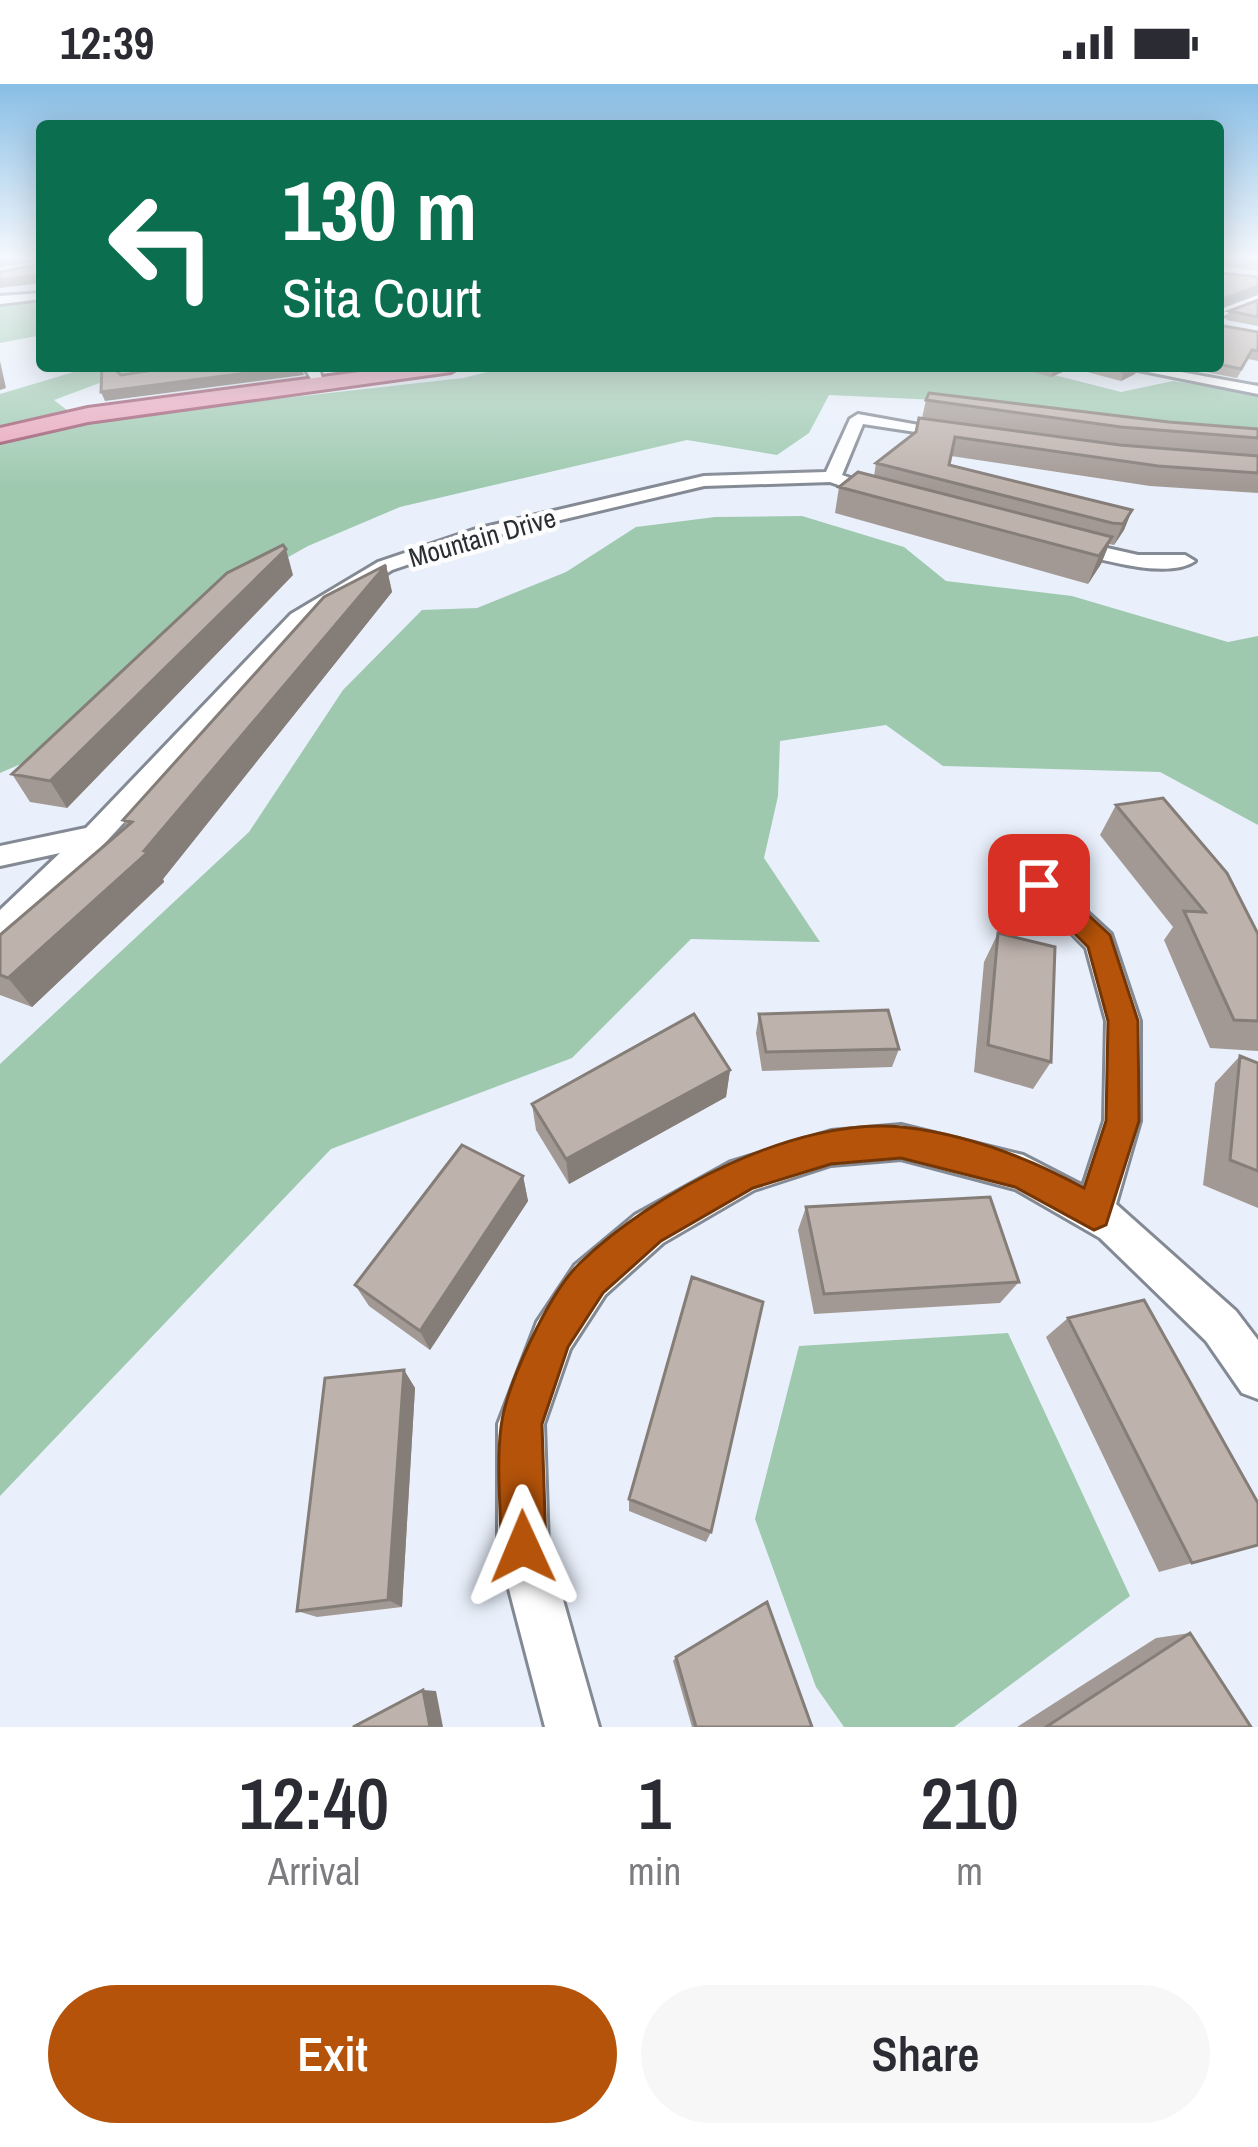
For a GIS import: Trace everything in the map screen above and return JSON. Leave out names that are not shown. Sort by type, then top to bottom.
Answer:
[{"type":"main road","points":[[0,434],[316,375],[361,372]]},
{"type":"street","points":[[1158,372],[1258,390]]},
{"type":"street","points":[[832,477],[858,419],[974,436]]},
{"type":"street","name":"Mountain Drive","points":[[0,928],[95,836],[299,619],[385,566],[483,532],[664,487],[832,477],[908,502]]},
{"type":"street","points":[[1037,537],[1138,561],[1185,561]]},
{"type":"street","points":[[0,856],[95,836]]},
{"type":"street","points":[[1039,885],[1100,942],[1123,1021],[1122,1121],[1094,1212]]},
{"type":"street","points":[[572,1727],[523,1547],[521,1424],[552,1337],[590,1280],[649,1229],[744,1174],[831,1148],[901,1142],[1022,1173],[1114,1224],[1221,1326],[1258,1377]]},
{"type":"green space","points":[[0,334],[36,334],[36,336],[0,343]]},
{"type":"green space","points":[[74,372],[129,372],[54,400],[72,414],[0,428],[0,394]]},
{"type":"green space","points":[[488,372],[1043,372],[1121,392],[1173,381],[1227,389],[1258,382],[1258,436],[980,402],[829,395],[809,433],[777,455],[687,440],[400,507],[308,546],[213,599],[58,748],[0,773],[0,443],[37,430],[151,413]]},
{"type":"green space","points":[[802,516],[904,547],[946,581],[1072,596],[1228,642],[1258,636],[1258,825],[1160,772],[943,766],[886,725],[780,741],[778,796],[764,858],[820,942],[691,939],[572,1058],[331,1149],[0,1496],[0,1064],[249,832],[343,690],[422,610],[477,608],[566,572],[636,527],[715,517]]},
{"type":"green space","points":[[1008,1333],[1130,1596],[954,1727],[844,1727],[816,1687],[755,1519],[799,1346]]},
{"type":"building","points":[[1224,334],[1258,334],[1258,351],[1252,350],[1241,369],[1224,365]]},
{"type":"building","points":[[102,372],[254,372],[101,392]]},
{"type":"building","points":[[929,393],[1258,429],[1258,438],[1121,427],[926,400]]},
{"type":"building","points":[[919,418],[1120,445],[1258,456],[1258,473],[1158,466],[955,437],[949,465],[1132,510],[1123,524],[1112,523],[876,463],[916,432]]},
{"type":"building","points":[[858,472],[1112,537],[1099,556],[839,487]]},
{"type":"building","points":[[283,545],[286,549],[50,781],[12,774],[227,573]]},
{"type":"building","points":[[386,565],[144,851],[148,852],[8,978],[0,975],[0,935],[132,822],[123,820],[324,597]]},
{"type":"building","points":[[1163,798],[1227,873],[1258,934],[1258,1021],[1234,1020],[1184,911],[1205,912],[1116,805]]},
{"type":"building","points":[[998,933],[1055,947],[1051,1062],[988,1045]]},
{"type":"building","points":[[888,1010],[899,1049],[766,1052],[759,1014]]},
{"type":"building","points":[[694,1014],[730,1070],[566,1159],[532,1104]]},
{"type":"building","points":[[1240,1056],[1258,1063],[1258,1171],[1230,1160]]},
{"type":"building","points":[[462,1145],[523,1176],[420,1331],[355,1285]]},
{"type":"building","points":[[990,1197],[1019,1282],[824,1294],[806,1207]]},
{"type":"building","points":[[692,1277],[763,1302],[711,1532],[629,1499]]},
{"type":"building","points":[[1144,1300],[1258,1503],[1258,1545],[1192,1563],[1068,1318]]},
{"type":"building","points":[[404,1370],[388,1600],[297,1611],[325,1378]]},
{"type":"building","points":[[767,1602],[812,1727],[696,1727],[676,1657]]},
{"type":"building","points":[[1190,1633],[1251,1727],[1046,1727]]},
{"type":"building","points":[[423,1690],[430,1727],[353,1727]]},
{"type":"route","points":[[523,1547],[521,1424],[552,1337],[590,1280],[649,1229],[744,1174],[831,1148],[901,1142],[1022,1173],[1094,1212],[1122,1121],[1123,1021],[1100,942],[1039,885]]}]
